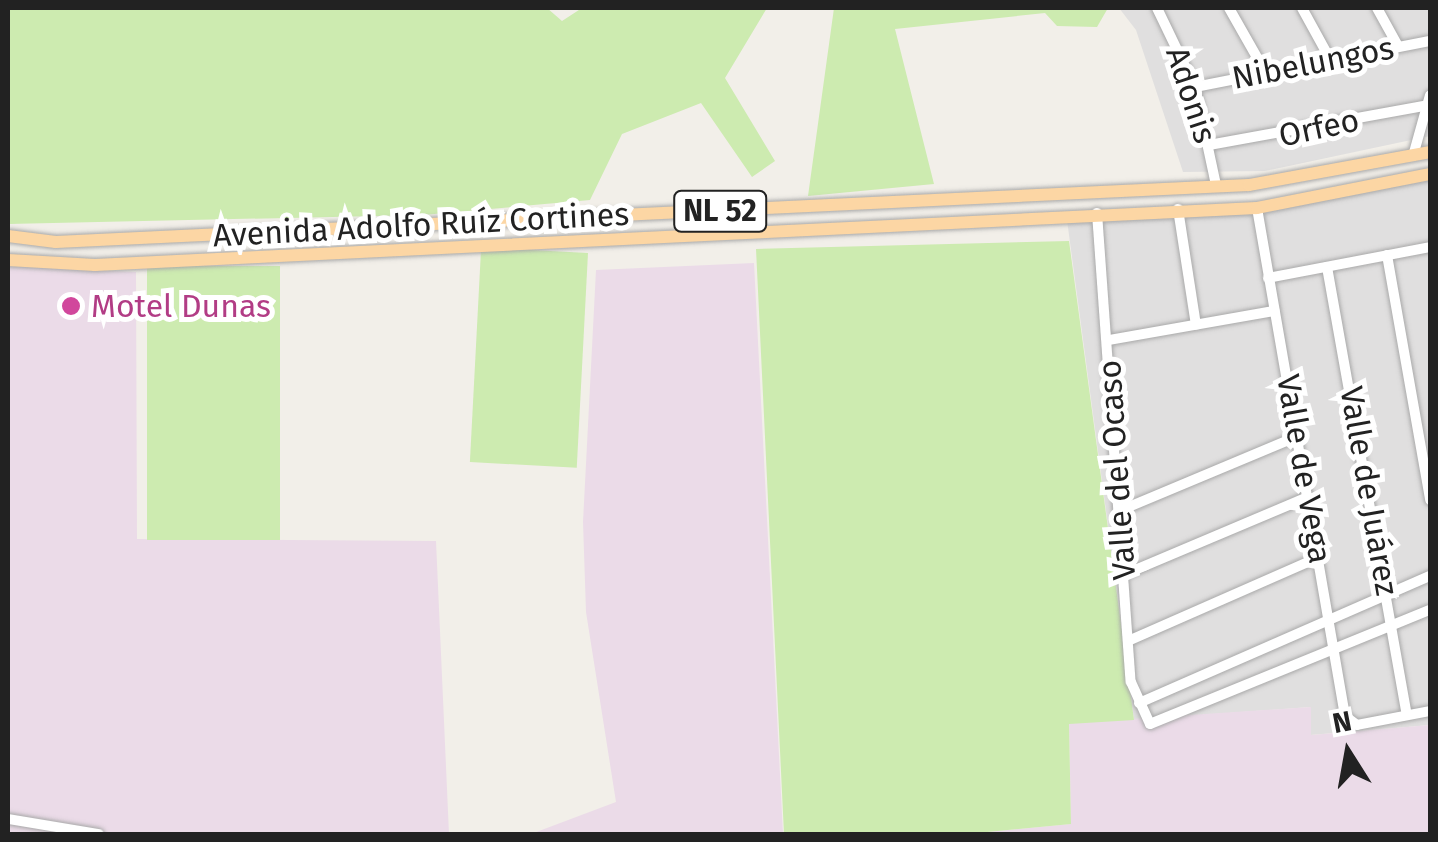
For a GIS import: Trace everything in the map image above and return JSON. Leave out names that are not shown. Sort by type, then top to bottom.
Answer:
[{"type":"main road","name":"Avenida Adolfo Ruíz Cortines","points":[[8,236],[56,242],[1216,185],[1293,180],[1430,151]]},
{"type":"main road","name":"Avenida Adolfo Ruíz Cortines","points":[[8,260],[95,265],[1178,208],[1256,208],[1430,174]]},
{"type":"street","name":"Adonis","points":[[1157,8],[1195,87],[1216,185]]},
{"type":"street","points":[[1229,8],[1266,73]]},
{"type":"street","points":[[1302,8],[1330,60]]},
{"type":"street","points":[[1376,8],[1398,46]]},
{"type":"street","name":"Nibelungos","points":[[1195,87],[1430,41]]},
{"type":"street","points":[[1412,156],[1429,102]]},
{"type":"street","name":"Orfeo","points":[[1209,145],[1429,102]]},
{"type":"street","points":[[1178,208],[1196,325]]},
{"type":"street","name":"Valle de Vega","points":[[1256,208],[1346,716],[1357,725],[1407,715]]},
{"type":"street","name":"Valle del Ocaso","points":[[1097,214],[1128,642],[1138,703],[1150,724],[1336,652]]},
{"type":"street","points":[[1268,278],[1430,247]]},
{"type":"street","points":[[1387,255],[1430,500]]},
{"type":"street","name":"Valle de Juárez","points":[[1327,267],[1407,715]]},
{"type":"street","points":[[1109,340],[1274,311]]},
{"type":"street","points":[[1119,511],[1298,436]]},
{"type":"street","points":[[1123,575],[1308,497]]},
{"type":"street","points":[[1128,642],[1319,557]]},
{"type":"street","points":[[1138,703],[1430,576]]},
{"type":"street","points":[[1336,652],[1430,610]]},
{"type":"street","points":[[1407,715],[1430,711]]},
{"type":"street","points":[[8,819],[100,834]]},
{"type":"shaded area","points":[[1119,8],[1430,8],[1430,136],[1265,171],[1183,172],[1136,30]]},
{"type":"shaded area","points":[[1430,178],[1430,725],[1310,735],[1310,707],[1134,720],[1067,220],[1252,214]]},
{"type":"shaded area","points":[[754,263],[783,834],[531,834],[616,802],[586,612],[583,522],[596,270]]},
{"type":"shaded area","points":[[8,266],[136,272],[137,539],[436,541],[449,834],[8,834]]},
{"type":"shaded area","points":[[1311,707],[1311,735],[1430,725],[1430,834],[967,834],[1071,824],[1069,723]]},
{"type":"green space","points":[[8,8],[547,8],[562,21],[582,8],[767,8],[725,78],[775,161],[752,177],[701,103],[622,134],[590,200],[423,215],[8,224]]},
{"type":"green space","points":[[834,8],[1108,8],[1097,27],[1057,26],[1045,13],[895,29],[934,184],[808,196]]},
{"type":"green space","points":[[1069,241],[1134,720],[1069,724],[1071,824],[967,834],[784,834],[756,249]]},
{"type":"green space","points":[[481,247],[588,253],[577,468],[470,462]]},
{"type":"green space","points":[[147,266],[280,266],[280,540],[147,540]]},
{"type":"place","name":"Motel Dunas","points":[[71,306]]}]
